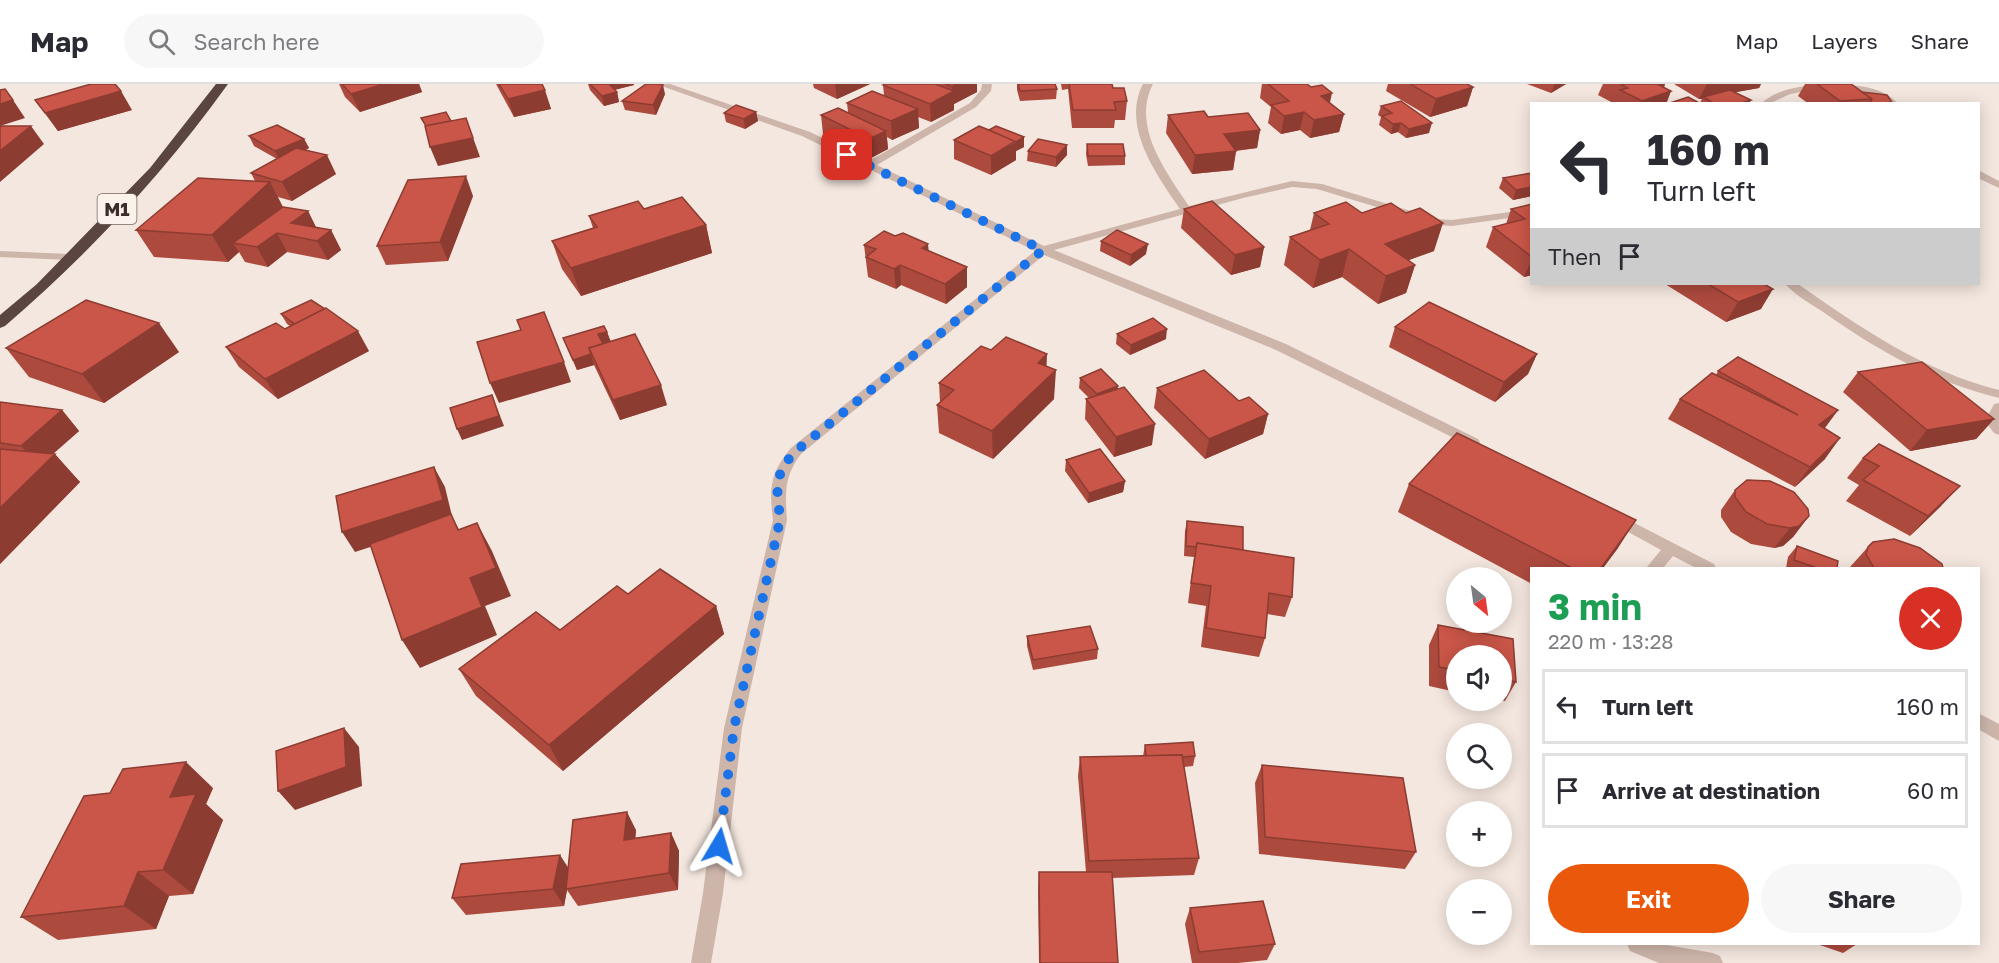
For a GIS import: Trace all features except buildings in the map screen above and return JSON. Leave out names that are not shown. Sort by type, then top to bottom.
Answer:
[{"type":"highway","name":"M1","points":[[0,323],[42,287],[154,171],[222,84]]},
{"type":"street","points":[[661,84],[775,121],[1043,250],[1281,347],[1482,447]]},
{"type":"street","points":[[868,166],[973,105],[986,91],[987,84]]},
{"type":"street","points":[[1148,84],[1142,91],[1140,105],[1143,130],[1154,161],[1186,210]]},
{"type":"street","points":[[1766,102],[1770,96],[1781,92],[1823,86],[1881,90],[1888,95],[1892,102]]},
{"type":"street","points":[[1980,174],[1999,185]]},
{"type":"street","points":[[701,963],[713,894],[734,728],[780,520],[777,486],[782,467],[835,418],[1043,250],[1241,195],[1292,184],[1305,184],[1437,222],[1452,223],[1530,212]]},
{"type":"street","points":[[0,254],[70,257]]},
{"type":"street","points":[[1793,285],[1923,368],[1966,387],[1999,394]]},
{"type":"street","points":[[1999,406],[1992,421],[1999,430]]},
{"type":"street","points":[[1600,510],[1706,567]]},
{"type":"street","points":[[1655,567],[1671,549]]},
{"type":"street","points":[[1980,721],[1999,733]]},
{"type":"street","points":[[1640,945],[1662,954],[1713,963]]},
{"type":"route","points":[[719,846],[734,728],[780,520],[777,486],[782,467],[796,451],[835,418],[1043,250],[847,155]]}]
